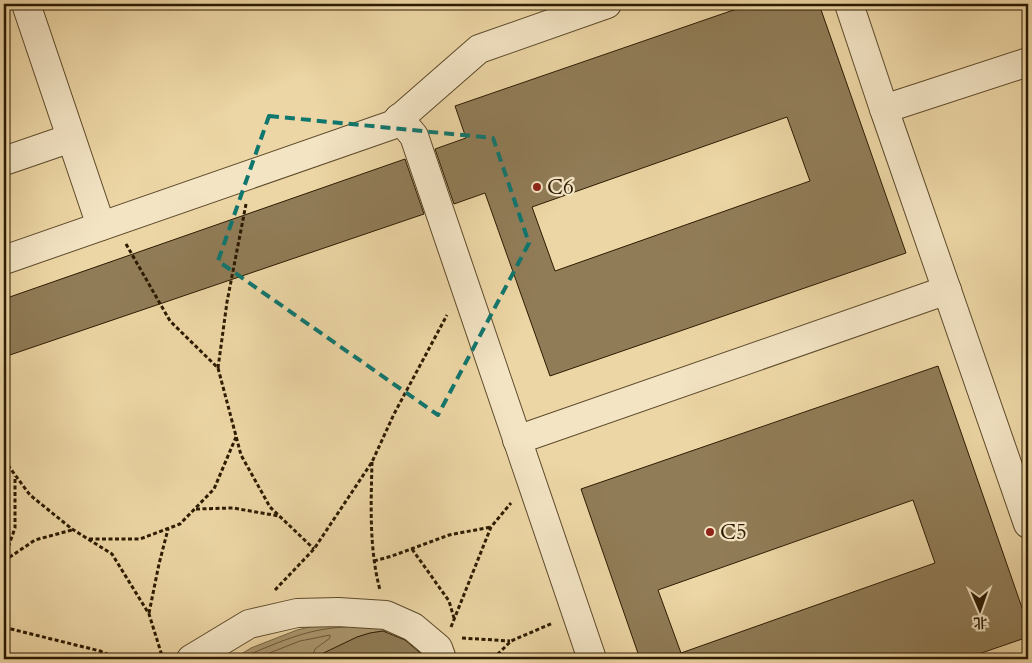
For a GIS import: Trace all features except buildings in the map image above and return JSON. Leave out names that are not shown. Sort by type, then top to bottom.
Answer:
[{"type":"street","points":[[26,4],[71,138],[107,224]]},
{"type":"street","points":[[4,260],[392,125],[479,49],[607,4]]},
{"type":"street","points":[[849,4],[1028,524]]},
{"type":"street","points":[[884,109],[1028,62]]},
{"type":"street","points":[[399,118],[414,136],[592,659]]},
{"type":"street","points":[[4,161],[71,138]]},
{"type":"street","points":[[517,440],[947,290]]},
{"type":"street","points":[[192,659],[249,624],[296,614],[338,612],[386,615],[413,627],[441,648]]},
{"type":"path","points":[[253,173],[227,302],[218,368],[241,455],[270,507],[314,549]]},
{"type":"path","points":[[107,224],[170,321],[218,368]]},
{"type":"path","points":[[249,624],[275,590],[314,549],[372,462],[394,414],[464,284]]},
{"type":"path","points":[[88,538],[140,539],[180,524],[214,489],[236,436]]},
{"type":"path","points":[[4,460],[30,495],[72,529],[112,554],[148,614],[163,659]]},
{"type":"path","points":[[372,462],[370,507],[374,569],[386,615]]},
{"type":"path","points":[[4,560],[15,528],[15,475]]},
{"type":"path","points":[[441,648],[491,527],[530,479]]},
{"type":"path","points":[[195,508],[233,508],[280,516]]},
{"type":"path","points":[[374,561],[450,535],[491,527]]},
{"type":"path","points":[[148,614],[168,528]]},
{"type":"path","points":[[4,560],[35,540],[72,529]]},
{"type":"path","points":[[412,549],[449,601],[454,618]]},
{"type":"path","points":[[441,648],[511,642],[576,613]]},
{"type":"path","points":[[4,628],[100,651],[119,659]]},
{"type":"path","points":[[493,659],[511,642]]},
{"type":"highlighted area","points":[[269,116],[493,138],[529,243],[438,415],[218,261]]},
{"type":"water","points":[[327,623],[385,627],[396,632],[386,631],[366,634],[338,647],[321,659],[233,659],[251,648],[297,630]]},
{"type":"place","name":"C6","points":[[537,187]]},
{"type":"place","name":"C5","points":[[710,532]]}]
